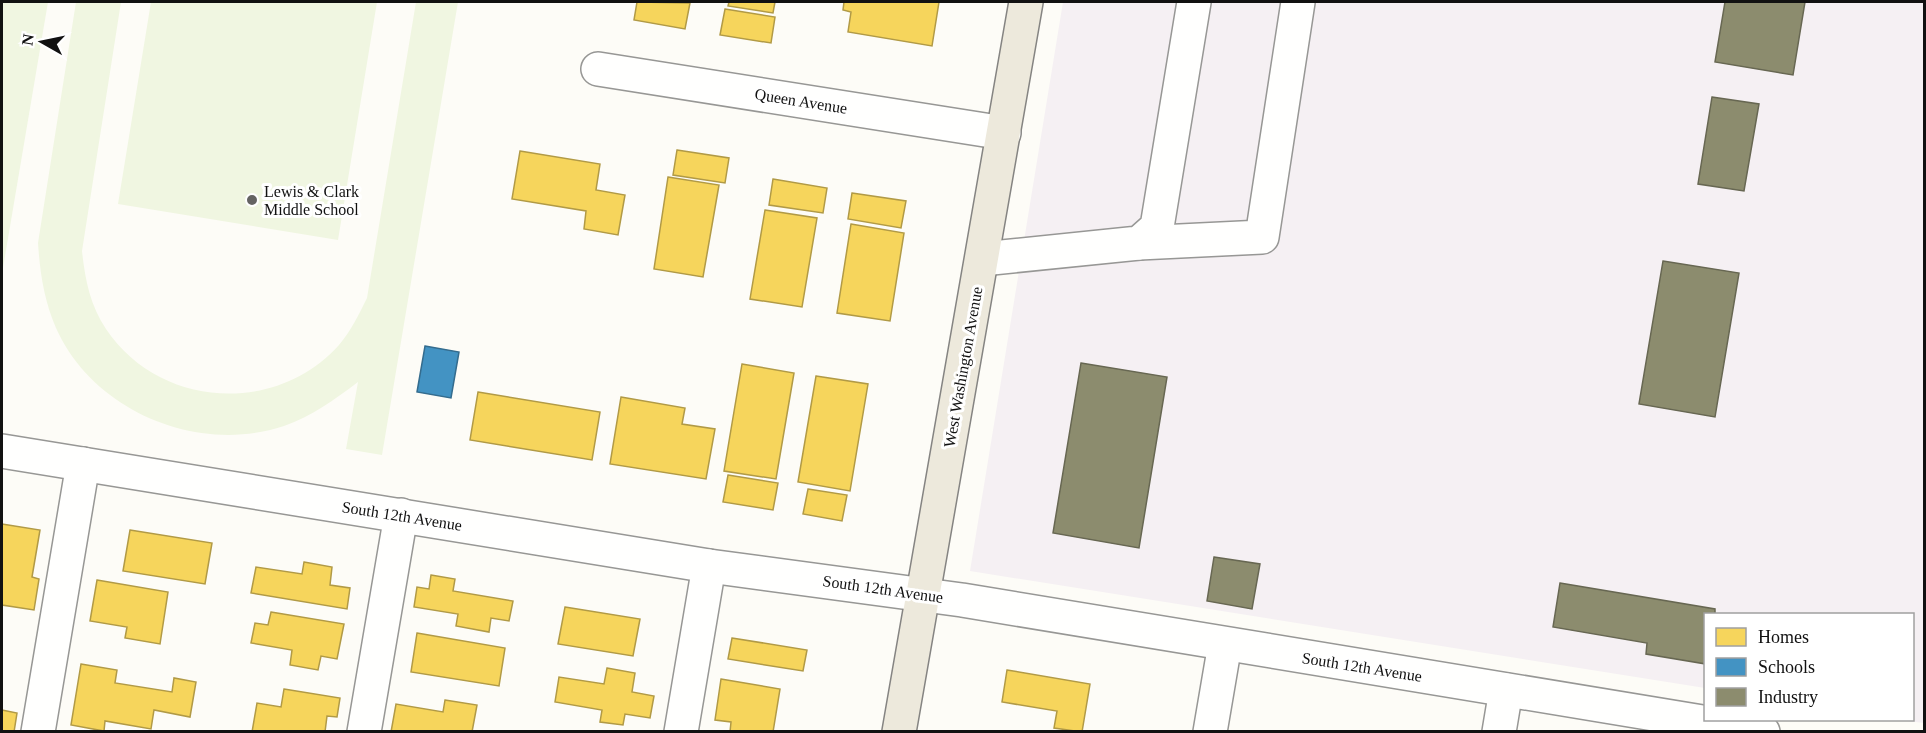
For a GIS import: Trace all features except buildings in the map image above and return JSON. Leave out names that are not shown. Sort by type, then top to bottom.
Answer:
[{"type":"main road","name":"West Washington Avenue","points":[[899,732],[1026,2]]},
{"type":"street","points":[[1139,243],[1158,227],[1194,2]]},
{"type":"street","points":[[982,259],[1139,243],[1262,237],[1298,2]]},
{"type":"street","name":"Queen Avenue","points":[[598,69],[1004,133]]},
{"type":"street","name":"South 12th Avenue","points":[[2,451],[709,566],[922,594],[1763,732]]},
{"type":"street","points":[[38,732],[83,464]]},
{"type":"street","points":[[364,732],[401,515]]},
{"type":"street","points":[[681,732],[709,566]]},
{"type":"street","points":[[1210,732],[1225,644]]},
{"type":"street","points":[[1499,732],[1506,690]]},
{"type":"shaded area","points":[[1063,2],[1924,2],[1924,723],[1908,721],[1914,721],[1914,613],[1704,613],[1704,688],[970,571]]},
{"type":"green space","points":[[2,2],[48,2],[3,268],[2,268]]},
{"type":"green space","points":[[76,2],[121,2],[82,251],[92,301],[106,329],[129,355],[156,375],[186,388],[218,393],[251,392],[283,384],[313,368],[339,345],[351,328],[367,298],[416,2],[458,2],[382,455],[346,449],[358,382],[313,412],[284,426],[251,434],[217,435],[184,430],[152,419],[122,403],[95,382],[73,357],[56,328],[48,307],[41,276],[38,243]]},
{"type":"green space","points":[[151,2],[377,2],[338,240],[118,204]]},
{"type":"place","name":"Lewis & Clark Middle School","points":[[252,200]]}]
